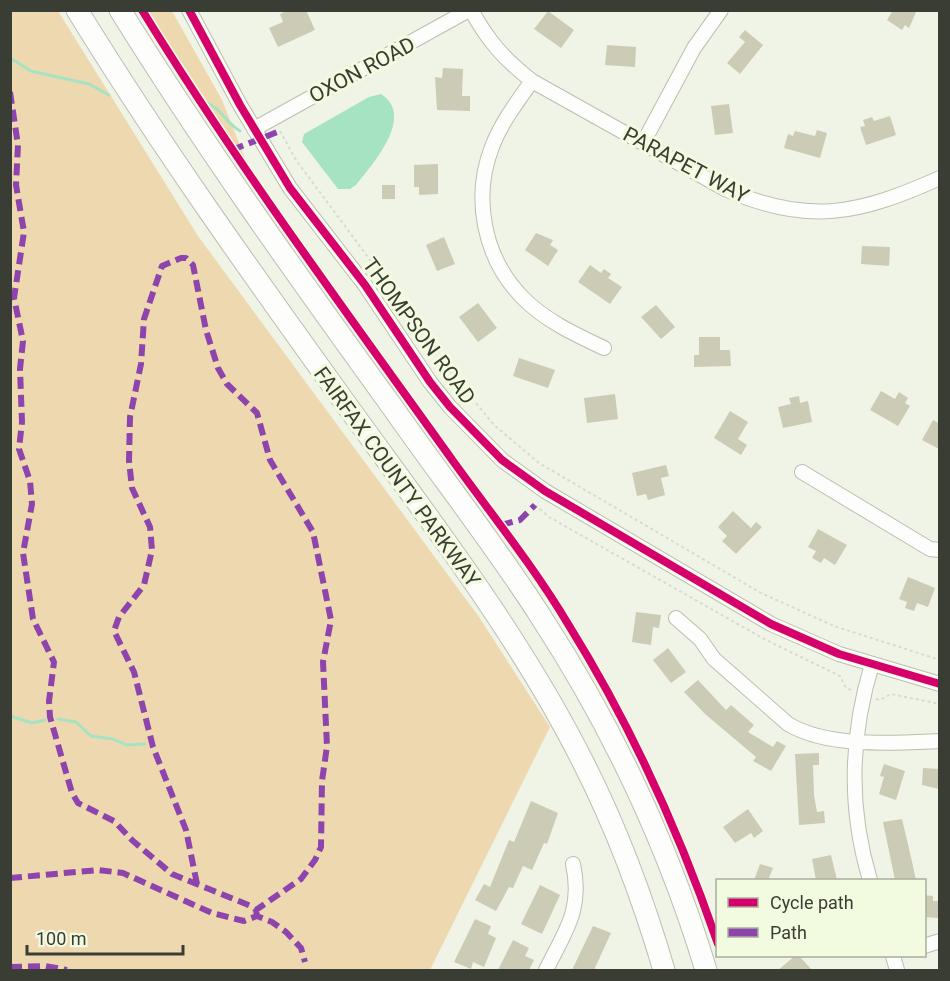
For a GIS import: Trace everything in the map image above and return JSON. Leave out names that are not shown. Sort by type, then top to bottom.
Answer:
[{"type":"highway","name":"FAIRFAX COUNTY PARKWAY","points":[[77,10],[197,197],[448,547],[534,673],[604,804],[631,869],[664,970]]},
{"type":"highway","name":"FAIRFAX COUNTY PARKWAY","points":[[120,10],[220,168],[516,580],[574,671],[621,756],[652,825],[681,895],[706,970]]},
{"type":"street","name":"THOMPSON ROAD","points":[[189,10],[254,129],[290,188],[365,285],[430,382],[502,460],[545,491],[762,619],[800,638],[872,664],[939,684]]},
{"type":"street","name":"OXON ROAD","points":[[254,129],[470,10]]},
{"type":"street","name":"PARAPET WAY","points":[[470,10],[489,42],[508,62],[532,81],[725,189],[749,200],[792,211],[828,212],[864,207],[939,178]]},
{"type":"street","points":[[643,143],[694,48],[722,10]]},
{"type":"street","points":[[532,81],[500,129],[488,159],[482,197],[488,236],[500,267],[522,297],[571,332],[604,348]]},
{"type":"street","points":[[802,472],[930,549],[939,550]]},
{"type":"street","points":[[676,618],[700,639],[714,659],[788,724],[800,731],[855,741],[897,744],[939,741]]},
{"type":"street","points":[[870,879],[854,800],[855,741],[863,694],[872,664]]},
{"type":"street","points":[[546,970],[574,912],[577,886],[573,864]]},
{"type":"path","points":[[280,131],[296,160],[396,295],[439,358],[494,425],[539,463],[761,593],[834,626],[939,660]]},
{"type":"path","points":[[535,506],[549,517],[682,594],[766,640],[840,676],[846,688],[880,700],[891,694],[939,705]]},
{"type":"shaded area","points":[[10,11],[58,11],[198,236],[479,617],[550,727],[430,970],[11,970]]},
{"type":"shaded area","points":[[148,11],[172,11],[222,100],[247,163]]},
{"type":"shaded area","points":[[381,94],[391,103],[394,115],[393,127],[388,140],[356,185],[350,189],[338,189],[302,142],[304,134],[369,97]]},
{"type":"building","points":[[288,10],[306,10],[315,30],[278,47],[269,28],[283,22],[280,14]]},
{"type":"building","points":[[893,10],[917,10],[909,28],[905,25],[902,30],[887,20]]},
{"type":"building","points":[[548,11],[574,30],[561,48],[534,29]]},
{"type":"building","points":[[745,30],[763,45],[740,74],[727,63],[745,42],[739,37]]},
{"type":"building","points":[[607,45],[636,47],[635,67],[605,65]]},
{"type":"building","points":[[443,68],[463,69],[462,96],[470,96],[470,111],[437,110],[435,77],[442,78]]},
{"type":"building","points":[[729,104],[733,133],[715,135],[711,106]]},
{"type":"building","points":[[890,116],[896,135],[866,145],[860,127],[865,126],[863,120],[872,117],[874,121]]},
{"type":"building","points":[[817,130],[827,133],[820,158],[784,148],[788,134],[793,136],[795,131],[815,136]]},
{"type":"building","points":[[438,164],[438,194],[419,195],[419,187],[414,187],[414,165]]},
{"type":"building","points":[[382,185],[395,185],[395,199],[382,199]]},
{"type":"building","points":[[536,233],[553,240],[550,245],[558,250],[548,266],[525,250]]},
{"type":"building","points":[[444,237],[455,264],[437,271],[426,245]]},
{"type":"building","points":[[862,246],[890,247],[889,266],[861,264]]},
{"type":"building","points":[[590,265],[601,273],[604,269],[611,274],[608,278],[622,287],[610,304],[578,282]]},
{"type":"building","points":[[478,303],[497,328],[478,342],[459,317]]},
{"type":"building","points":[[656,305],[675,327],[661,339],[641,317]]},
{"type":"building","points":[[699,337],[720,337],[720,350],[730,350],[731,366],[694,367],[694,355],[699,355]]},
{"type":"building","points":[[519,358],[555,370],[548,388],[513,376]]},
{"type":"building","points":[[881,391],[895,399],[899,392],[908,398],[905,403],[910,406],[898,426],[870,410]]},
{"type":"building","points":[[615,394],[618,419],[587,423],[584,398]]},
{"type":"building","points":[[799,396],[800,403],[808,401],[812,422],[783,428],[778,407],[791,404],[789,398]]},
{"type":"building","points":[[730,411],[748,422],[738,439],[747,445],[741,455],[714,438]]},
{"type":"building","points":[[933,420],[939,423],[939,449],[922,440]]},
{"type":"building","points":[[666,465],[669,476],[661,478],[665,495],[648,500],[646,494],[637,496],[632,473]]},
{"type":"building","points":[[733,511],[751,528],[756,522],[762,527],[736,554],[722,541],[727,536],[718,527]]},
{"type":"building","points":[[818,529],[847,545],[835,565],[824,558],[821,563],[812,558],[816,551],[808,547]]},
{"type":"building","points":[[908,577],[935,588],[928,607],[917,603],[914,611],[905,608],[907,602],[899,599]]},
{"type":"building","points":[[636,612],[661,615],[659,628],[653,627],[651,645],[632,642]]},
{"type":"building","points":[[668,648],[686,672],[671,683],[653,660]]},
{"type":"building","points":[[698,680],[726,710],[731,705],[754,725],[748,732],[773,747],[777,741],[786,746],[771,771],[753,761],[756,757],[705,714],[684,692]]},
{"type":"building","points":[[819,753],[819,765],[813,765],[814,795],[817,812],[824,811],[825,823],[799,825],[795,754]]},
{"type":"building","points":[[884,764],[905,771],[896,800],[879,794],[884,777],[880,776]]},
{"type":"building","points":[[923,768],[939,769],[939,789],[922,785]]},
{"type":"building","points":[[531,801],[558,813],[547,844],[544,843],[532,870],[523,866],[513,888],[509,887],[496,911],[475,900],[484,884],[490,887],[509,840],[514,842]]},
{"type":"building","points":[[748,809],[763,831],[754,838],[751,833],[735,843],[723,827]]},
{"type":"building","points":[[902,819],[916,879],[895,879],[883,822]]},
{"type":"building","points":[[831,855],[837,879],[816,879],[812,859]]},
{"type":"building","points":[[760,864],[773,868],[768,879],[754,879]]},
{"type":"building","points":[[540,885],[560,895],[542,934],[521,924]]},
{"type":"building","points":[[926,895],[933,896],[933,901],[939,901],[938,918],[926,917]]},
{"type":"building","points":[[475,919],[491,926],[488,934],[496,938],[484,967],[473,962],[471,969],[454,962]]},
{"type":"building","points":[[593,926],[611,933],[594,970],[572,970]]},
{"type":"building","points":[[513,940],[529,948],[525,956],[534,960],[529,970],[498,970]]},
{"type":"building","points":[[794,957],[800,957],[812,970],[778,970]]},
{"type":"waterway","points":[[10,58],[31,71],[89,84],[109,95]]},
{"type":"waterway","points":[[204,102],[215,107],[240,131]]},
{"type":"waterway","points":[[10,716],[32,723],[45,720]]},
{"type":"waterway","points":[[58,719],[76,722],[91,736],[113,739],[126,745],[145,744]]},
{"type":"marked path","points":[[10,92],[18,145],[16,185],[24,232],[14,298],[23,341],[20,369],[22,422],[19,449],[30,481],[32,504],[23,553],[33,619],[54,662],[49,701],[50,717],[72,793],[78,803],[114,821],[133,841],[172,874],[251,906],[256,910],[257,916]]},
{"type":"marked path","points":[[232,150],[280,131]]},
{"type":"marked path","points":[[197,884],[186,830],[153,747],[134,672],[114,631],[119,617],[144,585],[152,550],[150,527],[132,488],[129,461],[130,417],[141,364],[144,319],[162,266],[181,258],[186,258],[193,265],[206,330],[218,368],[227,384],[257,413],[270,460],[313,532],[331,620],[323,662],[327,746],[322,781],[321,847],[315,860],[301,879],[256,910]]},
{"type":"marked path","points":[[501,525],[520,520],[535,505]]},
{"type":"marked path","points":[[10,878],[98,870],[123,873],[212,913],[244,921],[257,916],[272,922],[286,932],[301,948],[305,962]]},
{"type":"marked path","points":[[10,967],[45,966],[67,970]]},
{"type":"cycle path","points":[[142,10],[255,182],[373,350],[527,562],[568,624],[613,701],[652,780],[687,861],[716,938]]},
{"type":"cycle path","points":[[189,10],[240,105],[290,188],[365,285],[430,382],[450,407],[502,460],[545,491],[771,624],[839,654],[940,684]]}]
